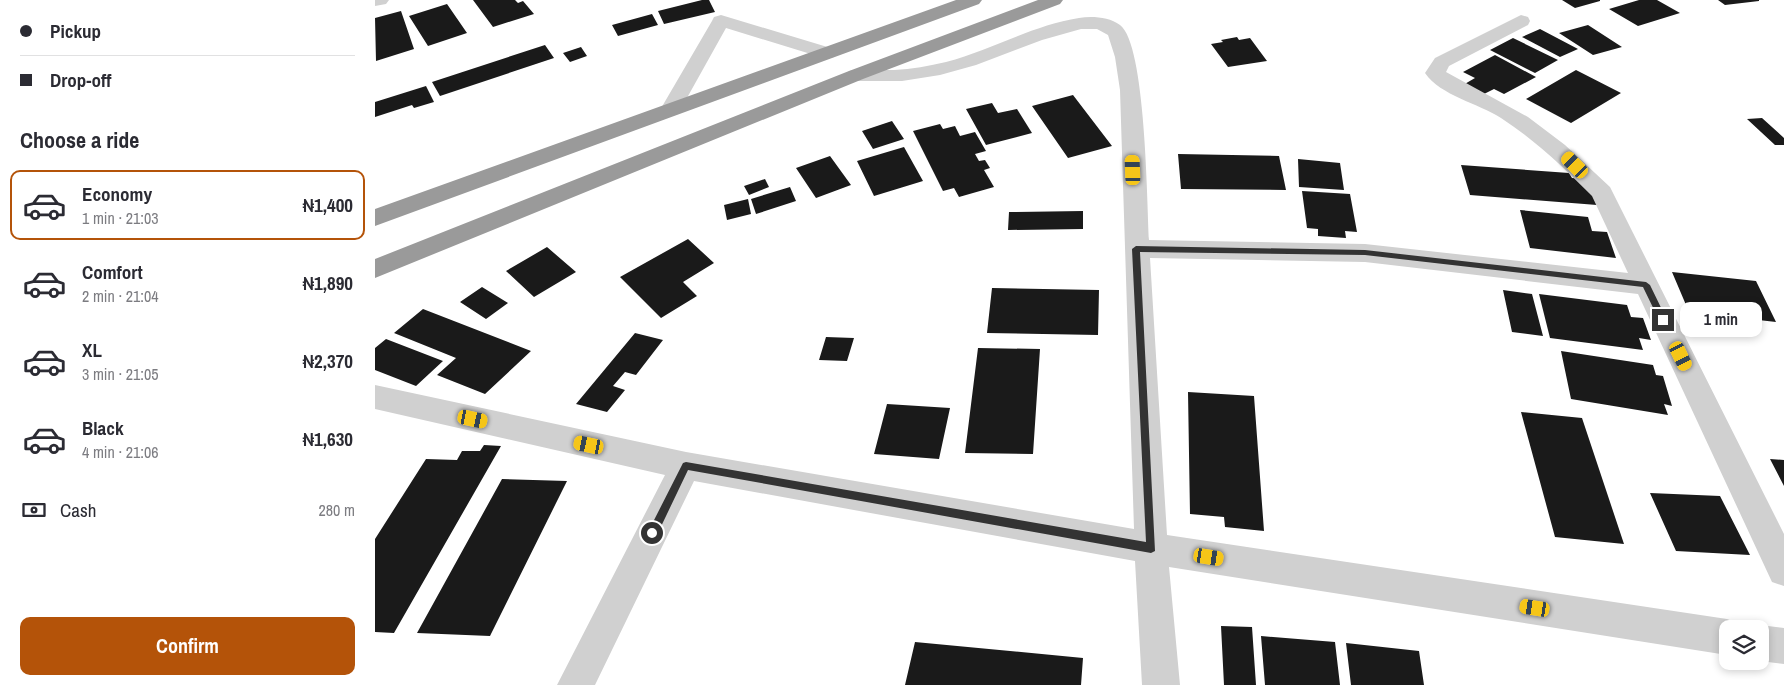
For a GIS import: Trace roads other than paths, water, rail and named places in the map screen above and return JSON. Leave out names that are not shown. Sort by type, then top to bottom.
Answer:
[{"type":"highway","points":[[375,218],[973,0]]},
{"type":"highway","points":[[375,269],[856,75],[1053,0]]},
{"type":"street","points":[[375,1],[380,0]]},
{"type":"street","points":[[671,110],[719,14],[827,53]]},
{"type":"street","points":[[1521,21],[1442,62],[1435,73],[1448,84],[1507,112],[1562,152],[1602,192],[1784,570]]},
{"type":"street","points":[[856,75],[916,74],[958,65],[1037,35],[1075,24],[1099,24],[1112,28],[1119,35],[1130,90],[1151,548],[1161,685]]},
{"type":"street","points":[[1136,249],[1365,252],[1646,285]]},
{"type":"street","points":[[375,397],[686,466],[1151,548],[1719,637]]},
{"type":"street","points":[[576,685],[686,466]]},
{"type":"street","points":[[1769,644],[1784,646]]}]
